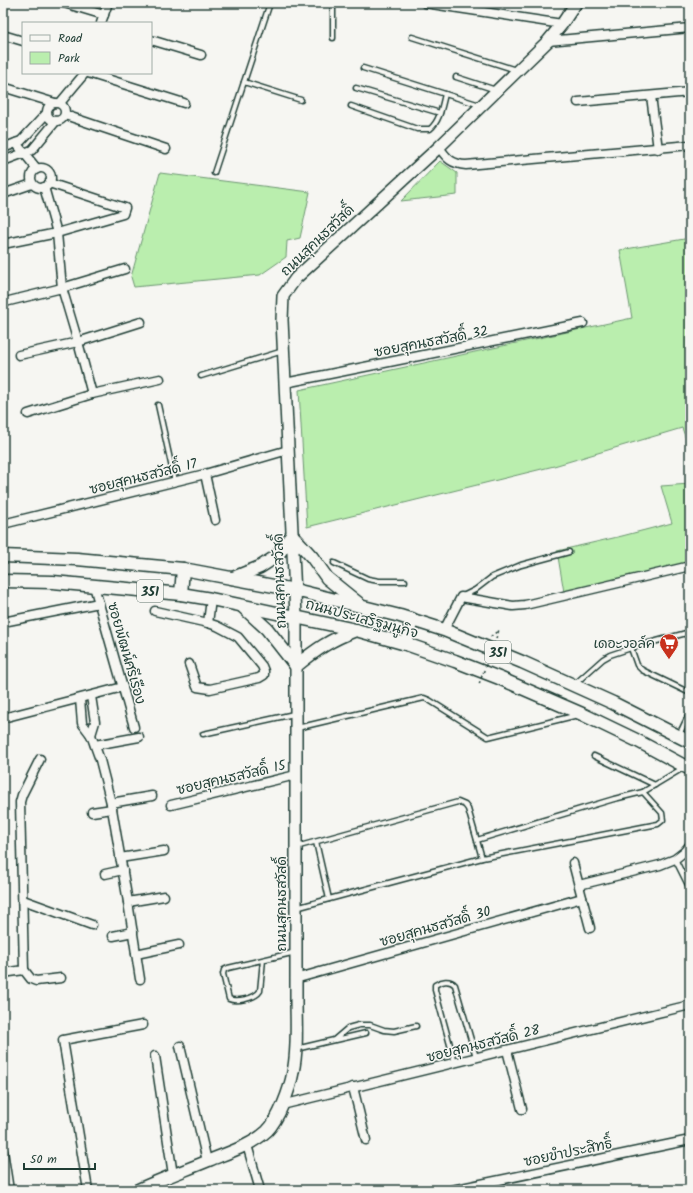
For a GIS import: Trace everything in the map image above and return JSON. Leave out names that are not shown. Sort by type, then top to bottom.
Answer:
[{"type":"main road","name":"ถนนสุคนธสวัสดิ์","points":[[137,1190],[156,1186],[173,1175],[247,1145],[267,1130],[274,1121],[282,1105],[289,1089],[293,1073],[295,1050],[296,979],[296,616],[283,351],[283,296],[296,278],[438,147],[548,41],[576,3]]},
{"type":"main road","points":[[232,578],[260,567],[277,556],[292,535],[312,556],[327,578],[360,605]]},
{"type":"main road","name":"ถนนประเสริฐมนูกิจ","points":[[3,556],[77,559],[183,569],[295,590],[412,619],[444,630],[516,659],[574,685],[690,742]]},
{"type":"main road","points":[[181,594],[183,569]]},
{"type":"main road","name":"ถนนประเสริฐมนูกิจ","points":[[3,580],[53,582],[181,594],[296,616],[356,630],[406,644],[477,670],[582,714],[688,767]]},
{"type":"main road","points":[[241,605],[267,629],[296,666],[322,645],[338,636],[356,630]]},
{"type":"main road","points":[[406,644],[412,619]]},
{"type":"street","points":[[64,3],[103,19],[108,3]]},
{"type":"street","points":[[425,3],[562,24]]},
{"type":"street","points":[[548,41],[690,28]]},
{"type":"street","points":[[3,35],[22,41]]},
{"type":"street","points":[[152,40],[201,55]]},
{"type":"street","points":[[3,148],[21,141],[47,113],[49,106],[57,103],[85,74]]},
{"type":"street","points":[[89,74],[184,103]]},
{"type":"street","points":[[3,87],[57,103],[64,107],[65,114],[63,119],[56,121],[32,150],[3,161]]},
{"type":"street","points":[[578,102],[690,92]]},
{"type":"street","points":[[651,96],[658,149]]},
{"type":"street","points":[[47,113],[49,118],[56,121]]},
{"type":"street","points":[[65,114],[166,149]]},
{"type":"street","points":[[16,143],[37,169]]},
{"type":"street","points":[[438,147],[444,155],[453,162],[466,164],[658,149],[690,145]]},
{"type":"street","points":[[3,244],[57,233],[123,214],[126,209],[47,185],[38,188],[32,184],[31,177],[34,171],[43,168],[51,177],[47,185],[57,233],[62,288],[92,394]]},
{"type":"street","points":[[3,194],[32,184]]},
{"type":"street","points":[[5,302],[62,288],[125,268]]},
{"type":"street","points":[[19,355],[78,342],[141,322]]},
{"type":"street","name":"ซอยสุคนธสวัสดิ์ 32","points":[[285,383],[583,323]]},
{"type":"street","points":[[28,414],[92,394],[160,379]]},
{"type":"street","name":"ซอยสุคนธสวัสดิ์ 17","points":[[3,524],[175,482],[288,450]]},
{"type":"street","points":[[204,474],[215,520]]},
{"type":"street","points":[[444,630],[461,597],[513,606],[525,605],[690,566]]},
{"type":"street","name":"ซอยพัฒน์ศรีเรือง","points":[[94,586],[134,727]]},
{"type":"street","points":[[208,623],[211,599]]},
{"type":"street","points":[[3,622],[99,603]]},
{"type":"street","points":[[156,611],[208,623],[226,630],[238,637],[262,666],[264,675],[259,678],[210,689],[202,689],[197,687],[189,664]]},
{"type":"street","points":[[3,718],[123,687]]},
{"type":"street","points":[[91,696],[95,722],[91,735]]},
{"type":"street","points":[[80,698],[82,724],[91,735],[95,745],[111,806],[140,979]]},
{"type":"street","points":[[95,745],[140,737]]},
{"type":"street","points":[[40,759],[20,802],[24,970],[31,979],[36,981],[61,978]]},
{"type":"street","name":"ซอยสุคนธสวัสดิ์ 15","points":[[171,805],[296,775]]},
{"type":"street","points":[[92,812],[152,796]]},
{"type":"street","points":[[579,885],[660,865],[675,859],[690,845]]},
{"type":"street","points":[[120,858],[164,851]]},
{"type":"street","points":[[573,863],[590,928]]},
{"type":"street","points":[[105,874],[122,870]]},
{"type":"street","points":[[128,902],[164,896]]},
{"type":"street","name":"ซอยสุคนธสวัสดิ์ 30","points":[[296,979],[582,898]]},
{"type":"street","points":[[23,900],[92,925]]},
{"type":"street","points":[[113,936],[133,932]]},
{"type":"street","points":[[136,954],[179,945]]},
{"type":"street","points":[[3,973],[24,970]]},
{"type":"street","name":"ซอยสุคนธสวัสดิ์ 28","points":[[282,1105],[690,1005]]},
{"type":"street","points":[[88,1190],[63,1040],[143,1026]]},
{"type":"street","points":[[180,1046],[207,1161]]},
{"type":"street","points":[[507,1050],[522,1109]]},
{"type":"street","points":[[155,1056],[173,1175]]},
{"type":"street","points":[[353,1088],[366,1140]]},
{"type":"street","name":"ซอยขำประสิทธิ์","points":[[452,1190],[690,1140]]},
{"type":"street","points":[[247,1145],[260,1190]]},
{"type":"street","points":[[3,1150],[9,1190]]},
{"type":"lane","points":[[214,173],[270,3]]},
{"type":"lane","points":[[333,3],[333,38]]},
{"type":"lane","points":[[412,37],[518,70]]},
{"type":"lane","points":[[363,68],[482,105]]},
{"type":"lane","points":[[456,77],[497,90]]},
{"type":"lane","points":[[244,82],[301,100]]},
{"type":"lane","points":[[356,88],[440,113]]},
{"type":"lane","points":[[351,106],[418,129],[430,129],[436,125],[445,94]]},
{"type":"lane","points":[[200,376],[283,351]]},
{"type":"lane","points":[[158,405],[175,482]]},
{"type":"lane","points":[[461,597],[475,590],[492,577],[521,565],[569,552]]},
{"type":"lane","points":[[334,563],[368,579],[405,582]]},
{"type":"lane","points":[[574,685],[603,659],[631,648],[690,632]]},
{"type":"lane","points":[[631,648],[637,665],[642,670],[690,692]]},
{"type":"lane","points":[[296,728],[424,698],[488,736],[582,714]]},
{"type":"lane","points":[[678,735],[690,712]]},
{"type":"lane","points":[[203,734],[296,714]]},
{"type":"lane","points":[[594,756],[655,785]]},
{"type":"lane","points":[[477,840],[614,799],[643,792],[688,767]]},
{"type":"lane","points":[[296,908],[482,858],[658,824],[663,820],[662,813],[643,792]]},
{"type":"lane","points":[[296,847],[458,802],[465,805],[468,809],[482,858]]},
{"type":"lane","points":[[316,842],[329,899]]},
{"type":"lane","points":[[675,859],[690,889]]},
{"type":"lane","points":[[263,960],[260,991],[258,994],[255,996],[233,1000],[229,999],[223,974],[224,970],[228,968],[296,952]]},
{"type":"lane","points":[[455,1063],[435,990],[435,985],[449,981],[453,982],[455,985],[476,1058]]},
{"type":"lane","points":[[334,1040],[348,1028],[359,1025],[370,1025],[384,1030],[394,1031],[416,1026]]},
{"type":"lane","points":[[295,1050],[366,1033]]},
{"type":"path","points":[[479,684],[499,630]]},
{"type":"green space","points":[[440,161],[457,173],[457,195],[401,201]]},
{"type":"green space","points":[[160,173],[310,192],[300,238],[287,241],[286,257],[260,275],[134,287],[131,277]]},
{"type":"green space","points":[[690,238],[690,450],[682,428],[554,466],[307,527],[299,390],[632,318],[620,250]]},
{"type":"green space","points":[[690,484],[690,563],[564,592],[557,551],[672,523],[661,486]]},
{"type":"place","name":"เดอะวอล์ค","points":[[669,660]]}]
